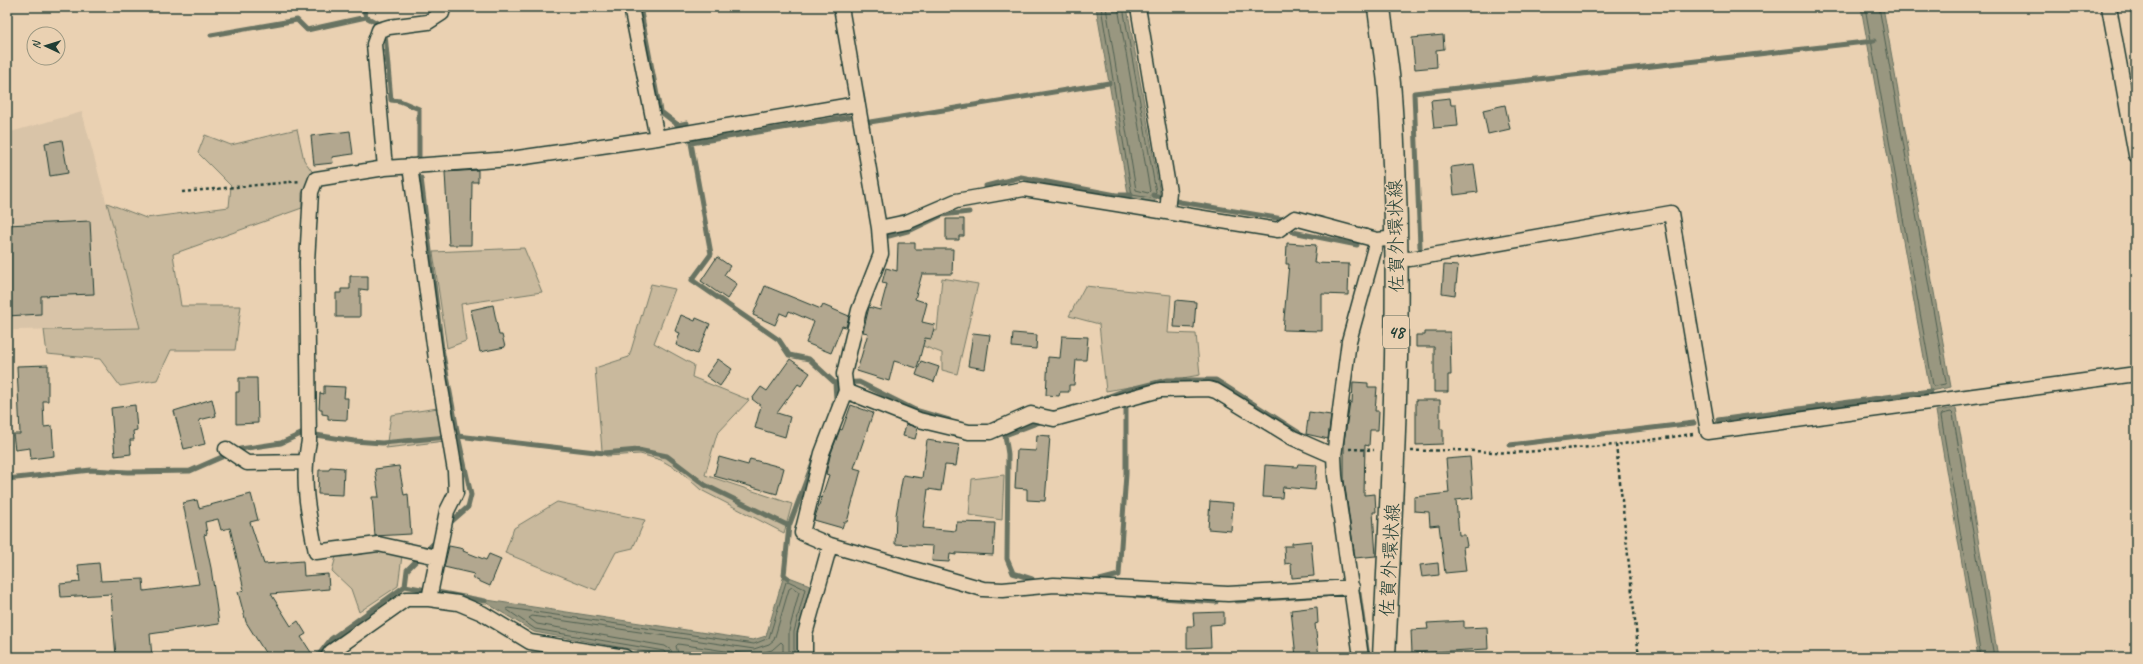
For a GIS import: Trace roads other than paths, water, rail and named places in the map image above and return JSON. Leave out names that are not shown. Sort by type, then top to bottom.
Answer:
[{"type":"main road","name":"佐賀外環状線","points":[[1379,7],[1390,94],[1390,245],[1394,451],[1384,657]]},
{"type":"street","points":[[385,168],[374,44],[379,30],[389,27],[428,22],[442,13],[443,7]]},
{"type":"street","points":[[631,7],[657,138]]},
{"type":"street","points":[[841,7],[879,228],[881,254],[859,310],[844,374],[846,391],[822,453],[802,533],[830,545],[983,589],[1003,590],[1054,585],[1228,594],[1352,587]]},
{"type":"street","points":[[1138,7],[1169,192],[1167,212]]},
{"type":"street","points":[[2109,7],[2136,155]]},
{"type":"street","points":[[427,555],[378,544],[316,552],[306,502],[304,462],[309,434],[307,262],[312,192],[316,179],[385,168],[511,159],[657,138],[857,104]]},
{"type":"street","points":[[410,166],[436,359],[455,471],[456,493],[427,555],[432,584],[429,599]]},
{"type":"street","points":[[879,228],[907,222],[956,201],[1024,188],[1278,230],[1295,218],[1390,245],[1410,259],[1671,213],[1708,432],[2136,374]]},
{"type":"street","points":[[1361,657],[1335,476],[1334,452],[1349,341],[1390,245]]},
{"type":"street","points":[[846,391],[919,420],[968,432],[995,429],[1031,414],[1049,418],[1160,390],[1209,388],[1293,438],[1334,452]]},
{"type":"street","points":[[231,452],[247,463],[304,462]]},
{"type":"street","points":[[805,657],[805,634],[830,545]]},
{"type":"street","points":[[328,657],[331,652],[406,600],[429,599],[458,603],[482,613],[530,642],[625,657]]},
{"type":"water","points":[[1096,7],[1127,7],[1160,194],[1153,203],[1129,199]]},
{"type":"water","points":[[1861,7],[1883,7],[1951,387],[1930,391]]},
{"type":"water","points":[[1956,408],[1998,657],[1978,657],[1936,411]]},
{"type":"water","points":[[784,575],[810,585],[798,633],[798,657],[675,657],[534,632],[480,599],[753,640],[766,636]]},
{"type":"waterway","points":[[363,7],[366,17],[379,24]]},
{"type":"waterway","points":[[640,7],[660,111],[678,125],[687,123]]},
{"type":"waterway","points":[[211,35],[297,20],[307,30],[366,17]]},
{"type":"waterway","points":[[385,34],[391,100],[400,101],[419,109],[419,158]]},
{"type":"waterway","points":[[1420,247],[1414,93],[1874,41]]},
{"type":"waterway","points":[[870,122],[1109,83]]},
{"type":"waterway","points":[[849,117],[691,143],[711,254],[692,280],[779,340],[789,355],[809,359],[835,383],[859,382],[915,410],[949,420]]},
{"type":"waterway","points":[[986,186],[1021,177],[1116,195],[1131,195]]},
{"type":"waterway","points":[[421,178],[442,349],[458,436],[471,495],[468,507],[452,521]]},
{"type":"waterway","points":[[1153,195],[1180,202],[1283,219],[1293,232],[1357,245]]},
{"type":"waterway","points":[[889,236],[911,230],[942,215],[969,212]]},
{"type":"waterway","points":[[1101,399],[1123,391],[1167,380],[1216,380],[1298,432]]},
{"type":"waterway","points":[[834,404],[836,399],[835,383]]},
{"type":"waterway","points":[[1718,420],[1930,391]]},
{"type":"waterway","points":[[1096,581],[1119,575],[1126,474],[1126,409]]},
{"type":"waterway","points":[[998,432],[1005,435],[1045,420]]},
{"type":"waterway","points":[[1510,445],[1694,423]]},
{"type":"waterway","points":[[7,479],[91,470],[128,472],[190,471],[240,449],[281,443],[303,433],[354,441],[382,443],[458,436],[604,453],[638,450],[667,456],[705,485],[789,526]]},
{"type":"waterway","points":[[1005,435],[1008,454],[1007,559],[1013,573],[1032,579]]},
{"type":"waterway","points":[[788,578],[784,575],[789,526],[814,460]]},
{"type":"waterway","points":[[405,586],[407,570],[434,543]]},
{"type":"waterway","points":[[317,657],[331,639],[405,586],[485,601]]},
{"type":"waterway","points":[[1359,593],[1368,657]]},
{"type":"waterway","points":[[1237,601],[1326,595]]},
{"type":"waterway","points":[[1135,596],[1216,602]]}]
